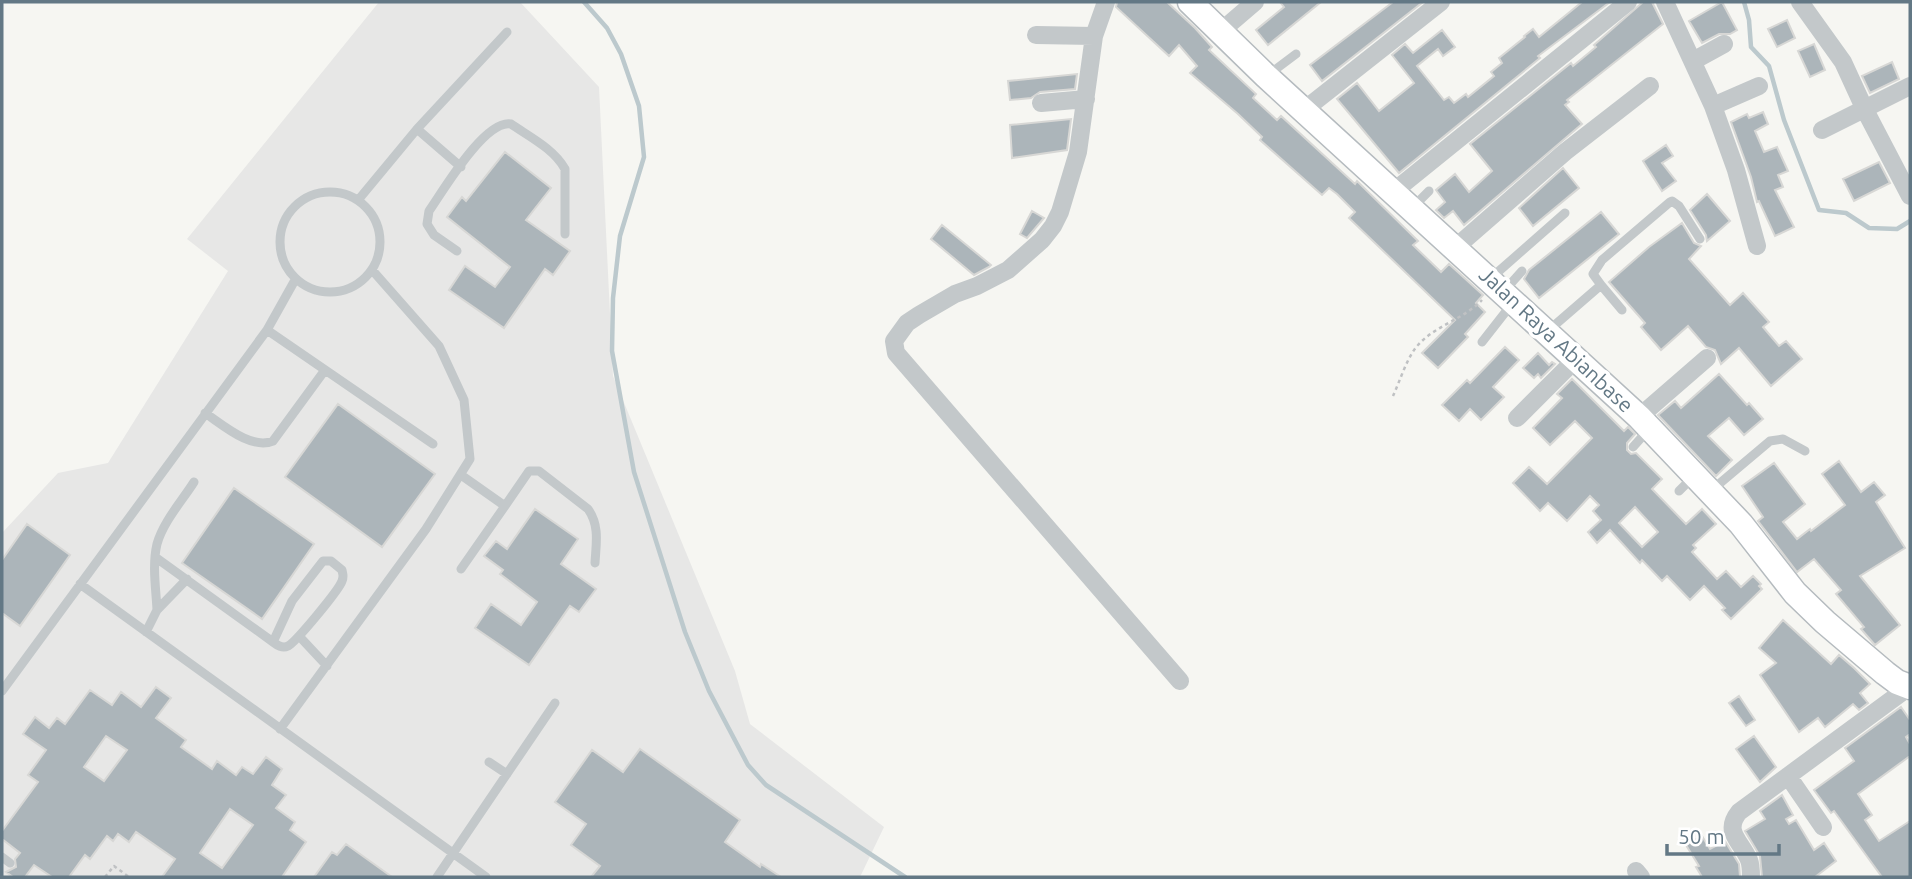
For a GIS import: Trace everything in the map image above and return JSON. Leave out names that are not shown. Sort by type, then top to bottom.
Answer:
[{"type":"main road","name":"Jalan Raya Abianbase","points":[[1190,2],[1266,76],[1645,422],[1695,485],[1741,524],[1795,593],[1862,654],[1897,682],[1910,687]]},
{"type":"street","points":[[1106,2],[1094,36],[1078,152],[1060,212],[1042,240],[1008,270],[955,294],[907,323],[896,336],[896,353],[1180,681]]},
{"type":"street","points":[[1220,32],[1255,2]]},
{"type":"street","points":[[1304,110],[1441,2]]},
{"type":"street","points":[[1402,200],[1628,2]]},
{"type":"street","points":[[1665,2],[1713,106],[1757,246]]},
{"type":"street","points":[[1800,2],[1843,62],[1910,196]]},
{"type":"street","points":[[1036,36],[1094,36]]},
{"type":"street","points":[[1693,61],[1724,44]]},
{"type":"street","points":[[1455,248],[1564,152],[1650,86]]},
{"type":"street","points":[[1713,106],[1759,86]]},
{"type":"street","points":[[1822,130],[1910,86]]},
{"type":"street","points":[[1041,103],[1086,99]]},
{"type":"street","points":[[1645,422],[1707,358]]},
{"type":"street","points":[[1517,418],[1576,359]]},
{"type":"street","points":[[1751,877],[1751,862],[1732,830],[1733,820],[1739,812],[1910,687]]},
{"type":"street","points":[[1788,776],[1823,827]]},
{"type":"lane","points":[[359,199],[417,129],[507,32]]},
{"type":"lane","points":[[1266,76],[1296,54]]},
{"type":"lane","points":[[457,251],[434,235],[427,224],[429,211],[486,133],[506,123],[551,151],[565,169],[565,234]]},
{"type":"lane","points":[[417,129],[461,167]]},
{"type":"lane","points":[[330,190],[359,199],[377,220],[381,246],[373,271],[350,290],[321,293],[295,280],[280,254],[282,223],[301,199],[330,190]]},
{"type":"lane","points":[[1402,200],[1429,191]]},
{"type":"lane","points":[[1622,310],[1593,274],[1602,260],[1672,201],[1679,206],[1700,239]]},
{"type":"lane","points":[[1482,342],[1501,289],[1565,213]]},
{"type":"lane","points":[[280,729],[426,529],[470,459],[464,400],[439,346],[373,271]]},
{"type":"lane","points":[[1501,289],[1522,271]]},
{"type":"lane","points":[[2,691],[267,330],[295,280]]},
{"type":"lane","points":[[1548,331],[1601,285]]},
{"type":"lane","points":[[267,330],[433,444]]},
{"type":"lane","points":[[205,413],[256,443],[269,443],[325,370]]},
{"type":"lane","points":[[1633,447],[1645,422]]},
{"type":"lane","points":[[1695,485],[1770,441],[1783,439],[1805,452]]},
{"type":"lane","points":[[461,569],[529,471],[540,471],[588,509],[597,527],[595,563]]},
{"type":"lane","points":[[461,475],[505,506]]},
{"type":"lane","points":[[157,610],[155,557],[162,533],[194,482]]},
{"type":"lane","points":[[155,557],[273,642],[286,647],[299,636],[341,583],[342,570],[331,561],[323,561],[302,586],[273,642]]},
{"type":"lane","points":[[146,632],[157,610],[187,579]]},
{"type":"lane","points":[[80,584],[486,877]]},
{"type":"lane","points":[[299,636],[327,666]]},
{"type":"lane","points":[[437,877],[555,704]]},
{"type":"lane","points":[[489,762],[507,774]]},
{"type":"lane","points":[[2,857],[10,863]]},
{"type":"path","points":[[1393,396],[1416,346],[1441,326],[1501,289]]},
{"type":"path","points":[[105,877],[114,866],[129,877]]},
{"type":"shaded area","points":[[379,2],[520,2],[599,87],[613,376],[735,671],[750,724],[884,827],[860,877],[2,877],[2,533],[58,473],[108,463],[228,271],[187,239]]},
{"type":"building","points":[[1117,2],[1167,2],[1212,47],[1209,50],[1256,94],[1253,98],[1277,120],[1281,116],[1355,184],[1357,181],[1418,241],[1413,245],[1441,272],[1449,264],[1483,295],[1476,303],[1485,312],[1465,334],[1468,337],[1438,368],[1422,353],[1455,320],[1349,218],[1355,212],[1337,194],[1329,188],[1322,195],[1260,140],[1262,137],[1238,114],[1190,73],[1197,66],[1179,45],[1169,56],[1116,7]]},
{"type":"building","points":[[1280,2],[1321,2],[1268,45],[1256,30],[1284,7]]},
{"type":"building","points":[[1393,2],[1423,2],[1322,81],[1310,65]]},
{"type":"building","points":[[1582,2],[1610,2],[1538,56],[1540,58],[1399,173],[1337,99],[1357,83],[1379,111],[1414,83],[1392,55],[1405,44],[1413,53],[1442,30],[1455,47],[1443,56],[1438,49],[1417,66],[1444,100],[1449,97],[1454,103],[1466,94],[1468,97],[1494,76],[1491,72],[1502,63],[1499,58],[1524,36],[1533,29],[1539,37]]},
{"type":"building","points":[[1643,2],[1652,2],[1663,24],[1567,100],[1569,102],[1565,105],[1582,124],[1464,225],[1453,211],[1444,218],[1436,210],[1445,202],[1436,190],[1455,174],[1469,192],[1492,171],[1470,144],[1571,63],[1573,66]]},
{"type":"building","points":[[1722,2],[1737,30],[1730,34],[1719,34],[1702,43],[1689,21]]},
{"type":"building","points":[[1787,20],[1795,38],[1777,47],[1768,29]]},
{"type":"building","points":[[1814,44],[1825,70],[1810,77],[1798,51]]},
{"type":"building","points":[[1892,62],[1899,79],[1870,93],[1862,76]]},
{"type":"building","points":[[1077,74],[1075,89],[1040,92],[1031,98],[1010,100],[1008,81]]},
{"type":"building","points":[[1763,112],[1768,124],[1755,131],[1764,152],[1777,147],[1788,171],[1778,175],[1783,187],[1775,190],[1794,227],[1775,236],[1759,201],[1757,202],[1731,122],[1747,114],[1749,118]]},
{"type":"building","points":[[1071,119],[1067,150],[1012,158],[1010,125]]},
{"type":"building","points":[[1666,145],[1673,156],[1662,163],[1676,181],[1662,191],[1643,161]]},
{"type":"building","points":[[505,152],[551,188],[526,220],[570,251],[553,275],[545,269],[504,328],[449,290],[465,266],[495,287],[510,267],[447,217],[462,197],[466,201]]},
{"type":"building","points":[[1879,162],[1890,183],[1854,201],[1843,179]]},
{"type":"building","points":[[1563,168],[1579,188],[1533,226],[1519,208]]},
{"type":"building","points":[[1707,194],[1730,221],[1707,241],[1690,210]]},
{"type":"building","points":[[1032,211],[1044,218],[1027,238],[1020,234]]},
{"type":"building","points":[[1601,212],[1619,234],[1539,298],[1524,279],[1529,270]]},
{"type":"building","points":[[1682,223],[1694,243],[1701,246],[1689,259],[1730,305],[1743,293],[1769,322],[1763,327],[1779,346],[1786,341],[1802,359],[1771,386],[1739,348],[1721,364],[1715,350],[1706,347],[1688,326],[1661,350],[1641,327],[1645,323],[1609,282]]},
{"type":"building","points":[[942,225],[991,265],[974,275],[931,239]]},
{"type":"building","points":[[1505,347],[1519,360],[1493,387],[1504,397],[1481,420],[1470,409],[1459,421],[1442,405],[1467,380],[1470,383]]},
{"type":"building","points":[[1538,353],[1549,365],[1552,362],[1555,364],[1541,378],[1538,374],[1534,378],[1523,368]]},
{"type":"building","points":[[1719,374],[1763,419],[1744,435],[1729,418],[1708,436],[1732,460],[1716,476],[1658,415],[1675,401],[1681,408]]},
{"type":"building","points":[[1572,379],[1624,431],[1628,427],[1635,434],[1627,443],[1627,450],[1631,454],[1636,453],[1662,479],[1652,489],[1686,524],[1702,509],[1716,524],[1693,545],[1696,548],[1692,552],[1717,579],[1726,571],[1741,587],[1753,576],[1762,589],[1731,619],[1722,610],[1725,608],[1704,586],[1690,600],[1667,576],[1662,581],[1642,560],[1640,563],[1610,530],[1597,543],[1588,532],[1601,520],[1593,511],[1599,505],[1590,496],[1567,521],[1548,503],[1540,511],[1513,483],[1529,467],[1547,484],[1592,438],[1575,421],[1550,445],[1533,428],[1562,398],[1557,394]],"holes":[[[1635,507],[1658,532],[1642,547],[1619,523]]]},
{"type":"building","points":[[338,404],[435,474],[382,547],[285,477]]},
{"type":"building","points":[[1839,461],[1861,492],[1874,482],[1885,495],[1876,502],[1905,548],[1860,576],[1900,625],[1875,645],[1861,629],[1864,627],[1836,594],[1841,590],[1814,559],[1797,572],[1758,521],[1763,517],[1742,486],[1774,463],[1805,504],[1783,522],[1797,539],[1845,505],[1822,474]]},
{"type":"building","points":[[234,488],[314,544],[262,619],[182,563]]},
{"type":"building","points":[[535,509],[578,539],[561,564],[596,589],[579,612],[570,606],[529,665],[475,628],[491,604],[521,625],[537,602],[500,574],[503,570],[484,556],[496,541],[507,549]]},
{"type":"building","points":[[27,524],[70,555],[20,626],[2,613],[2,560]]},
{"type":"building","points":[[1783,620],[1831,664],[1839,655],[1854,668],[1870,684],[1860,693],[1868,703],[1859,710],[1853,704],[1825,727],[1818,718],[1799,732],[1760,675],[1776,663],[1759,648]]},
{"type":"building","points":[[156,687],[171,698],[156,718],[186,740],[181,747],[212,769],[217,761],[236,775],[242,767],[253,774],[266,757],[282,769],[272,785],[286,795],[276,808],[295,822],[290,830],[306,842],[282,877],[162,877],[175,859],[136,832],[129,842],[118,834],[113,841],[107,836],[90,859],[85,855],[69,877],[52,877],[34,865],[25,877],[13,877],[6,872],[16,867],[15,859],[20,853],[2,839],[2,831],[38,782],[28,775],[46,750],[23,734],[35,717],[49,728],[57,718],[65,724],[90,690],[112,705],[121,692],[141,707]],"holes":[[[106,736],[127,750],[104,781],[84,767]],[[230,809],[253,825],[222,868],[200,853]]]},
{"type":"building","points":[[1739,696],[1755,720],[1746,726],[1729,703]]},
{"type":"building","points":[[1901,707],[1910,720],[1910,734],[1906,737],[1910,744],[1910,756],[1858,794],[1872,815],[1865,820],[1879,841],[1910,821],[1910,877],[1882,877],[1834,811],[1831,813],[1814,790],[1854,761],[1845,748]]},
{"type":"building","points":[[1754,736],[1776,767],[1760,782],[1736,749]]},
{"type":"building","points":[[640,749],[740,820],[725,842],[760,867],[761,864],[781,877],[591,877],[600,866],[571,845],[586,824],[555,802],[592,750],[623,772]]},
{"type":"building","points":[[1782,795],[1793,815],[1786,819],[1789,824],[1796,820],[1814,850],[1824,843],[1836,861],[1815,877],[1762,877],[1760,856],[1745,831],[1765,819],[1760,811]]},
{"type":"building","points":[[1702,836],[1710,849],[1725,841],[1739,864],[1740,877],[1702,877],[1696,867],[1699,866],[1686,845]]},
{"type":"building","points":[[346,844],[392,877],[314,877],[332,852],[337,855]]},
{"type":"waterway","points":[[584,2],[607,28],[621,54],[639,106],[644,157],[620,236],[613,298],[612,351],[634,472],[685,632],[709,691],[748,765],[766,785],[905,877]]},
{"type":"waterway","points":[[1744,2],[1749,20],[1751,47],[1769,66],[1784,120],[1819,210],[1846,213],[1869,228],[1897,229],[1910,221]]}]
